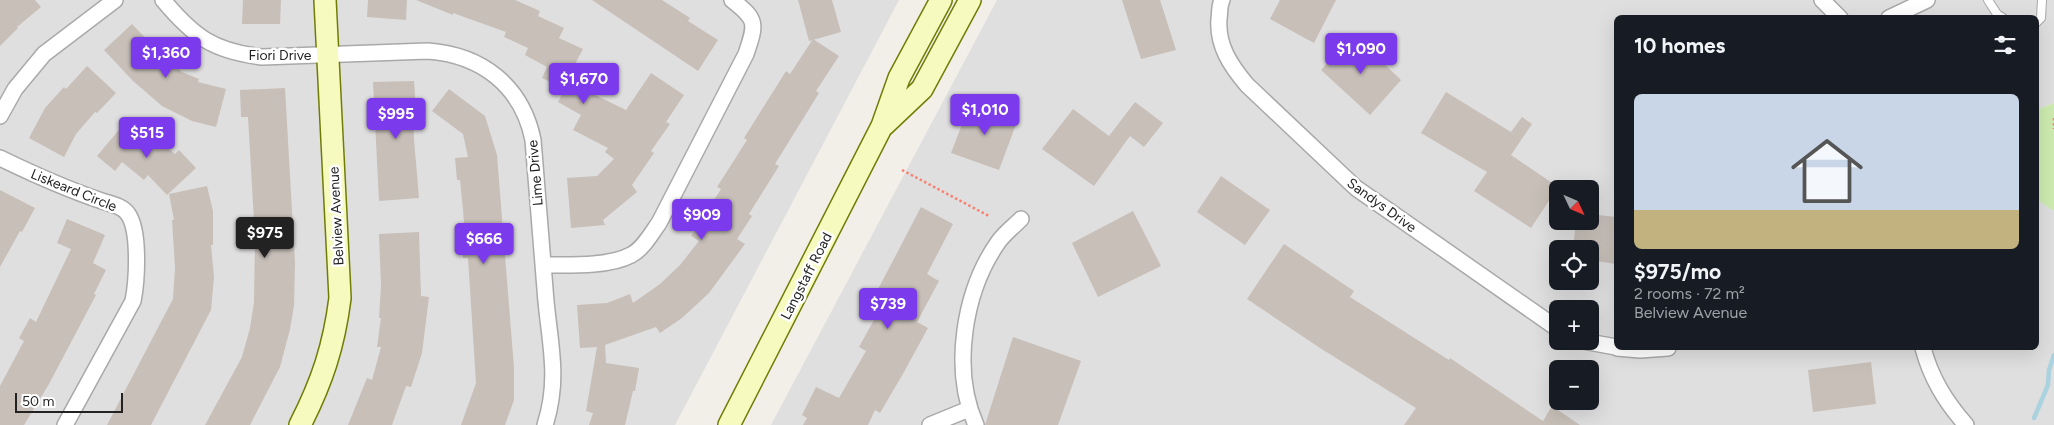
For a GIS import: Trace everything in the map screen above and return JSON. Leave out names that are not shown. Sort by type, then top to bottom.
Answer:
[{"type":"main road","name":"Belview Avenue","points":[[300,425],[321,382],[330,356],[336,331],[340,298],[325,0]]},
{"type":"main road","name":"Langstaff Road","points":[[729,425],[882,126],[899,78],[941,0]]},
{"type":"main road","name":"Langstaff Road","points":[[882,126],[922,90],[970,0]]},
{"type":"street","points":[[0,116],[15,89],[44,54],[114,0]]},
{"type":"street","name":"Fiori Drive","points":[[163,0],[183,24],[197,35],[226,51],[262,57],[327,55]]},
{"type":"street","points":[[543,265],[615,261],[633,255],[645,243],[658,223],[746,54],[754,25],[751,16],[732,0]]},
{"type":"street","name":"Sandys Drive","points":[[1222,0],[1218,26],[1222,48],[1232,67],[1247,86],[1356,188],[1549,323]]},
{"type":"street","points":[[1822,0],[1837,15]]},
{"type":"street","points":[[1895,15],[1927,0]]},
{"type":"street","name":"Lime Drive","points":[[327,55],[448,52],[477,63],[496,76],[510,90],[530,125],[533,140],[545,290],[554,367],[553,390],[545,425]]},
{"type":"street","name":"Liskeard Circle","points":[[0,158],[77,193],[118,207],[127,213],[132,220],[135,232],[136,285],[133,300],[66,425]]},
{"type":"street","points":[[976,425],[969,409],[964,377],[964,341],[969,308],[978,281],[1000,240],[1021,219]]},
{"type":"street","points":[[1599,344],[1614,346]]},
{"type":"street","points":[[1923,350],[1928,369],[1936,385],[1948,405],[1966,425]]},
{"type":"street","points":[[930,425],[969,409]]},
{"type":"lane","points":[[1988,0],[1998,15]]},
{"type":"lane","points":[[2039,20],[2041,18],[2042,0]]},
{"type":"path","points":[[2054,118],[2054,129]]},
{"type":"path","points":[[902,170],[989,216]]},
{"type":"shaded area","points":[[0,0],[899,0],[675,425],[0,425]]},
{"type":"shaded area","points":[[997,0],[2054,0],[2054,103],[2039,109],[2039,15],[1614,15],[1614,350],[2039,350],[2039,201],[2054,211],[2054,425],[771,425]]},
{"type":"green space","points":[[2054,103],[2054,211],[2039,201],[2039,109]]},
{"type":"building","points":[[0,0],[35,0],[41,7],[17,27],[0,46]]},
{"type":"building","points":[[243,0],[281,0],[280,24],[242,24]]},
{"type":"building","points":[[368,0],[407,0],[406,20],[367,17]]},
{"type":"building","points":[[416,0],[515,0],[540,11],[538,16],[564,28],[559,38],[583,49],[574,66],[597,78],[589,92],[626,110],[651,73],[684,95],[666,122],[670,124],[651,151],[654,153],[632,185],[637,192],[603,220],[605,225],[571,228],[567,178],[597,176],[614,159],[605,152],[608,148],[573,130],[581,115],[558,102],[565,89],[542,78],[547,67],[525,55],[528,48],[504,37],[506,32],[453,13],[453,15]]},
{"type":"building","points":[[592,0],[662,0],[690,18],[688,21],[718,40],[698,71]]},
{"type":"building","points":[[798,0],[832,0],[841,32],[809,41]]},
{"type":"building","points":[[1122,0],[1160,0],[1176,50],[1141,59]]},
{"type":"building","points":[[1280,0],[1336,0],[1314,43],[1270,19]]},
{"type":"building","points":[[132,24],[182,72],[199,79],[198,82],[226,89],[216,127],[192,121],[162,106],[133,81],[104,50]]},
{"type":"building","points":[[1353,34],[1401,80],[1370,115],[1321,70]]},
{"type":"building","points":[[813,39],[839,56],[816,91],[819,93],[775,164],[779,166],[749,214],[752,216],[737,239],[745,244],[709,293],[682,318],[660,333],[656,327],[605,345],[606,363],[639,368],[635,391],[633,391],[625,425],[589,425],[593,413],[586,411],[597,347],[580,348],[577,305],[607,303],[630,294],[633,303],[660,284],[680,265],[699,241],[691,236],[721,189],[717,187],[747,140],[744,138],[786,71],[790,74]]},
{"type":"building","points":[[87,66],[116,93],[97,113],[95,112],[76,134],[64,157],[29,138],[45,108]]},
{"type":"building","points":[[414,81],[416,108],[413,108],[414,139],[419,198],[379,201],[373,82]]},
{"type":"building","points":[[285,88],[295,263],[294,306],[290,329],[280,367],[250,425],[205,425],[242,357],[250,328],[254,302],[255,238],[248,117],[241,117],[240,90]]},
{"type":"building","points":[[449,89],[485,116],[497,155],[514,368],[514,400],[505,425],[461,425],[476,383],[468,258],[463,258],[462,236],[465,236],[463,210],[460,180],[457,180],[455,158],[468,157],[463,134],[432,111]]},
{"type":"building","points":[[1446,92],[1511,132],[1522,117],[1532,124],[1511,155],[1549,181],[1549,201],[1531,228],[1474,191],[1487,172],[1421,133]]},
{"type":"building","points":[[971,101],[1018,119],[999,170],[951,153]]},
{"type":"building","points":[[1135,102],[1163,123],[1144,147],[1130,136],[1094,186],[1042,149],[1073,109],[1109,136]]},
{"type":"building","points":[[123,125],[144,142],[151,134],[175,154],[179,150],[196,168],[167,195],[148,175],[144,180],[122,162],[115,171],[97,156]]},
{"type":"building","points":[[1221,176],[1270,210],[1245,245],[1197,212]]},
{"type":"building","points":[[207,186],[213,211],[213,245],[211,245],[214,277],[211,310],[151,425],[107,425],[173,299],[175,267],[172,220],[174,220],[169,194]]},
{"type":"building","points":[[0,190],[35,208],[0,267]]},
{"type":"building","points":[[921,207],[953,224],[927,274],[939,281],[917,322],[928,328],[880,413],[875,410],[868,425],[803,425],[807,418],[802,415],[816,387],[839,398],[866,351],[859,347],[885,300],[875,295]]},
{"type":"building","points":[[1133,211],[1161,266],[1098,297],[1072,243]]},
{"type":"building","points":[[1599,215],[1614,217],[1614,264],[1599,261],[1599,240],[1574,240],[1575,230],[1599,230]]},
{"type":"building","points":[[67,219],[105,235],[93,263],[106,270],[94,294],[96,295],[49,384],[24,425],[0,425],[0,386],[24,341],[19,338],[30,318],[36,322],[71,249],[57,243]]},
{"type":"building","points":[[419,232],[421,296],[429,297],[422,353],[411,387],[406,386],[392,425],[348,425],[367,378],[372,380],[381,347],[377,347],[381,318],[379,318],[381,286],[379,234]]},
{"type":"building","points":[[1284,244],[1354,291],[1350,297],[1449,360],[1450,358],[1543,421],[1550,410],[1558,410],[1580,425],[1404,425],[1416,408],[1320,348],[1247,299]]},
{"type":"building","points":[[1013,337],[1081,361],[1058,425],[985,425]]},
{"type":"building","points":[[1871,362],[1876,404],[1813,412],[1808,370]]},
{"type":"waterway","points":[[2034,418],[2048,385],[2049,370],[2054,355]]}]
